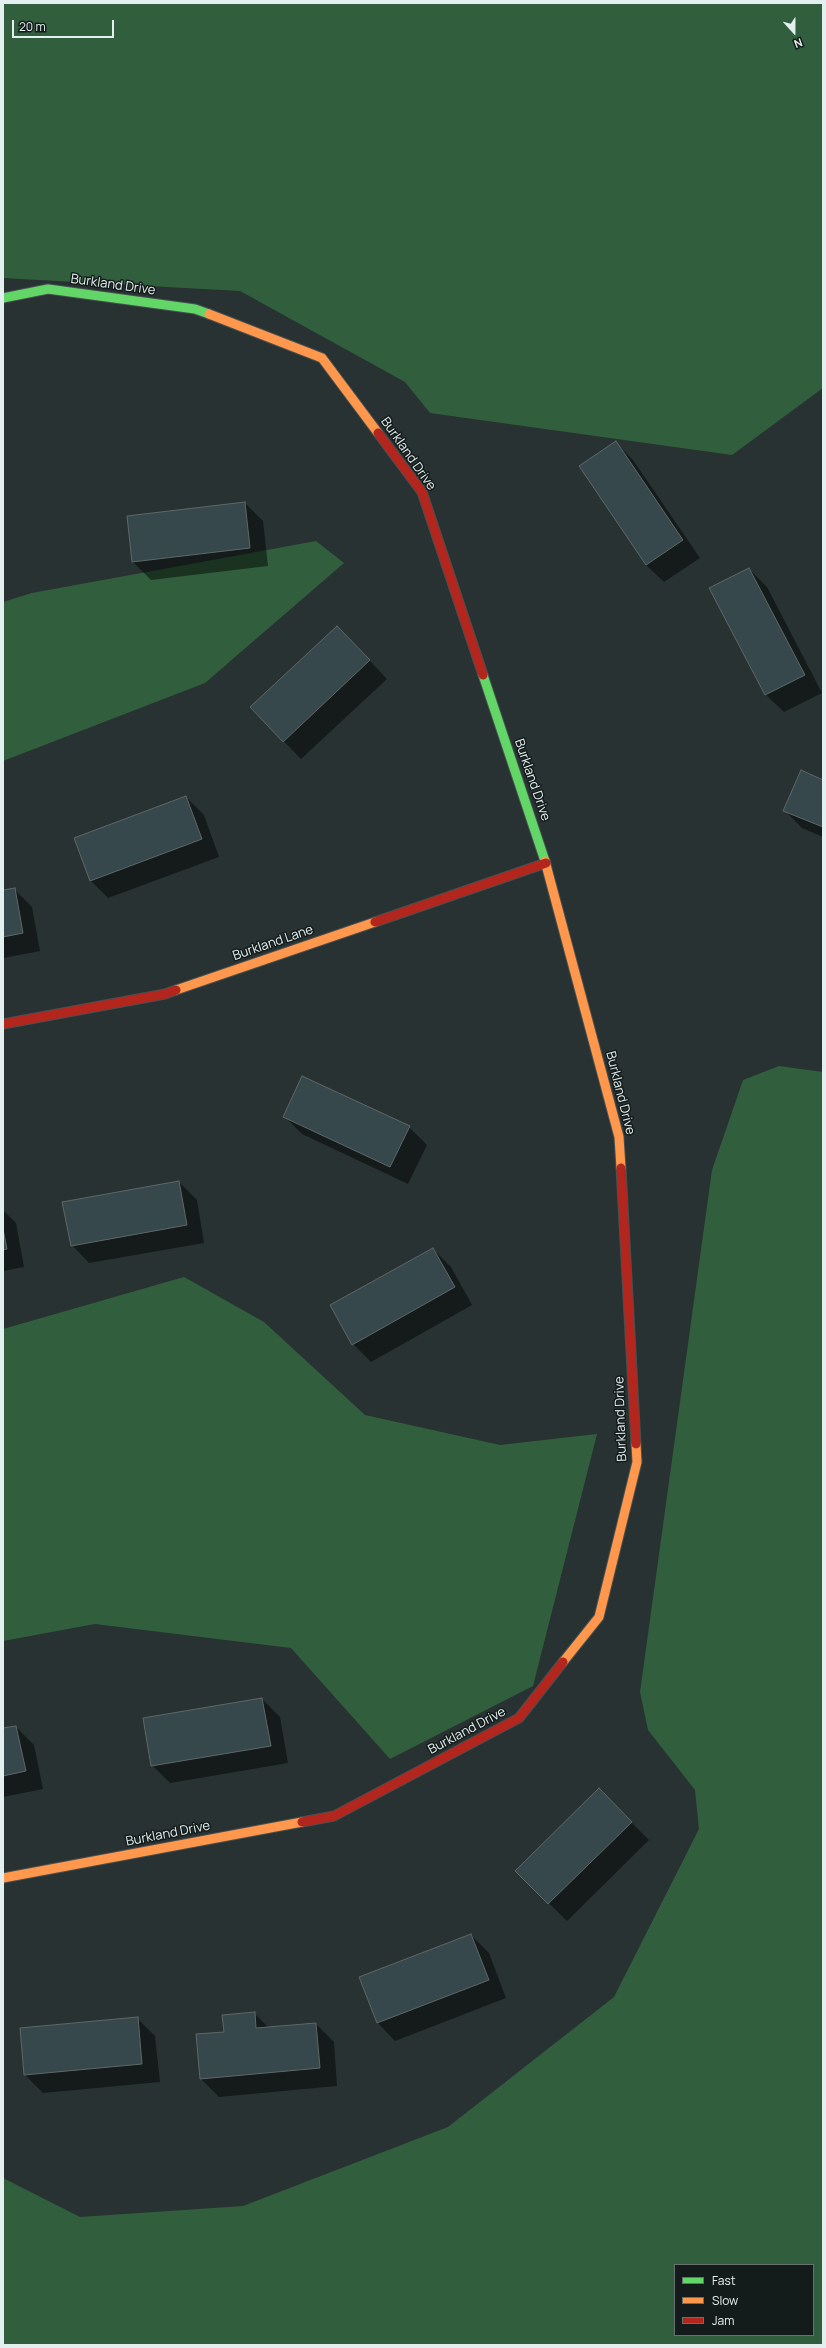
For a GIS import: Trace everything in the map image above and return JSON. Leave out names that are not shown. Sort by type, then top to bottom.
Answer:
[{"type":"street","name":"Burkland Drive","points":[[3,298],[48,289],[195,309],[322,358],[422,492],[546,863],[619,1137],[637,1462],[599,1616],[518,1718],[334,1816],[3,1878]]},
{"type":"street","name":"Burkland Lane","points":[[3,1024],[165,994],[546,863]]},
{"type":"green space","points":[[3,3],[823,3],[823,388],[732,455],[430,413],[405,382],[240,291],[3,278]]},
{"type":"green space","points":[[316,541],[344,563],[205,683],[3,761],[3,602],[32,593]]},
{"type":"green space","points":[[779,1066],[823,1072],[823,2345],[3,2345],[3,2178],[80,2217],[243,2206],[448,2127],[614,1997],[699,1829],[695,1790],[648,1730],[640,1692],[712,1170],[743,1080]]},
{"type":"green space","points":[[184,1277],[264,1322],[365,1415],[500,1445],[597,1434],[533,1686],[390,1759],[291,1648],[95,1624],[3,1641],[3,1329]]},
{"type":"building","points":[[616,441],[683,540],[646,565],[579,466]]},
{"type":"building","points":[[245,502],[250,548],[132,562],[127,516]]},
{"type":"building","points":[[749,568],[805,675],[765,695],[709,588]]},
{"type":"building","points":[[337,626],[370,660],[283,742],[250,707]]},
{"type":"building","points":[[801,770],[823,780],[823,827],[783,811]]},
{"type":"building","points":[[186,796],[202,839],[90,881],[74,838]]},
{"type":"building","points":[[15,888],[23,933],[3,937],[3,890]]},
{"type":"building","points":[[302,1076],[410,1126],[390,1167],[283,1117]]},
{"type":"building","points":[[179,1181],[187,1225],[71,1246],[62,1202]]},
{"type":"building","points":[[3,1229],[7,1249],[3,1250]]},
{"type":"building","points":[[433,1248],[455,1287],[352,1345],[330,1305]]},
{"type":"building","points":[[262,1698],[271,1746],[151,1766],[143,1718]]},
{"type":"building","points":[[16,1726],[26,1771],[3,1776],[3,1728]]},
{"type":"building","points":[[599,1788],[632,1822],[548,1904],[515,1871]]},
{"type":"building","points":[[471,1934],[489,1980],[377,2023],[359,1977]]},
{"type":"building","points":[[255,2012],[256,2028],[316,2023],[320,2068],[200,2079],[196,2034],[224,2032],[222,2015]]},
{"type":"building","points":[[138,2017],[142,2064],[24,2075],[20,2028]]},
{"type":"traffic: fast","points":[[3,298],[48,289],[195,309],[209,314]]},
{"type":"traffic: fast","points":[[483,675],[545,861]]},
{"type":"traffic: slow","points":[[209,314],[322,358],[378,433]]},
{"type":"traffic: slow","points":[[545,861],[619,1137],[621,1168]]},
{"type":"traffic: slow","points":[[176,990],[375,922]]},
{"type":"traffic: slow","points":[[563,1662],[599,1617],[637,1462],[636,1444]]},
{"type":"traffic: slow","points":[[3,1878],[302,1822]]},
{"type":"traffic: jam","points":[[378,433],[422,492],[483,675]]},
{"type":"traffic: jam","points":[[375,922],[546,863]]},
{"type":"traffic: jam","points":[[3,1024],[165,994],[176,990]]},
{"type":"traffic: jam","points":[[621,1168],[636,1444]]},
{"type":"traffic: jam","points":[[302,1822],[334,1816],[519,1718],[563,1662]]}]
